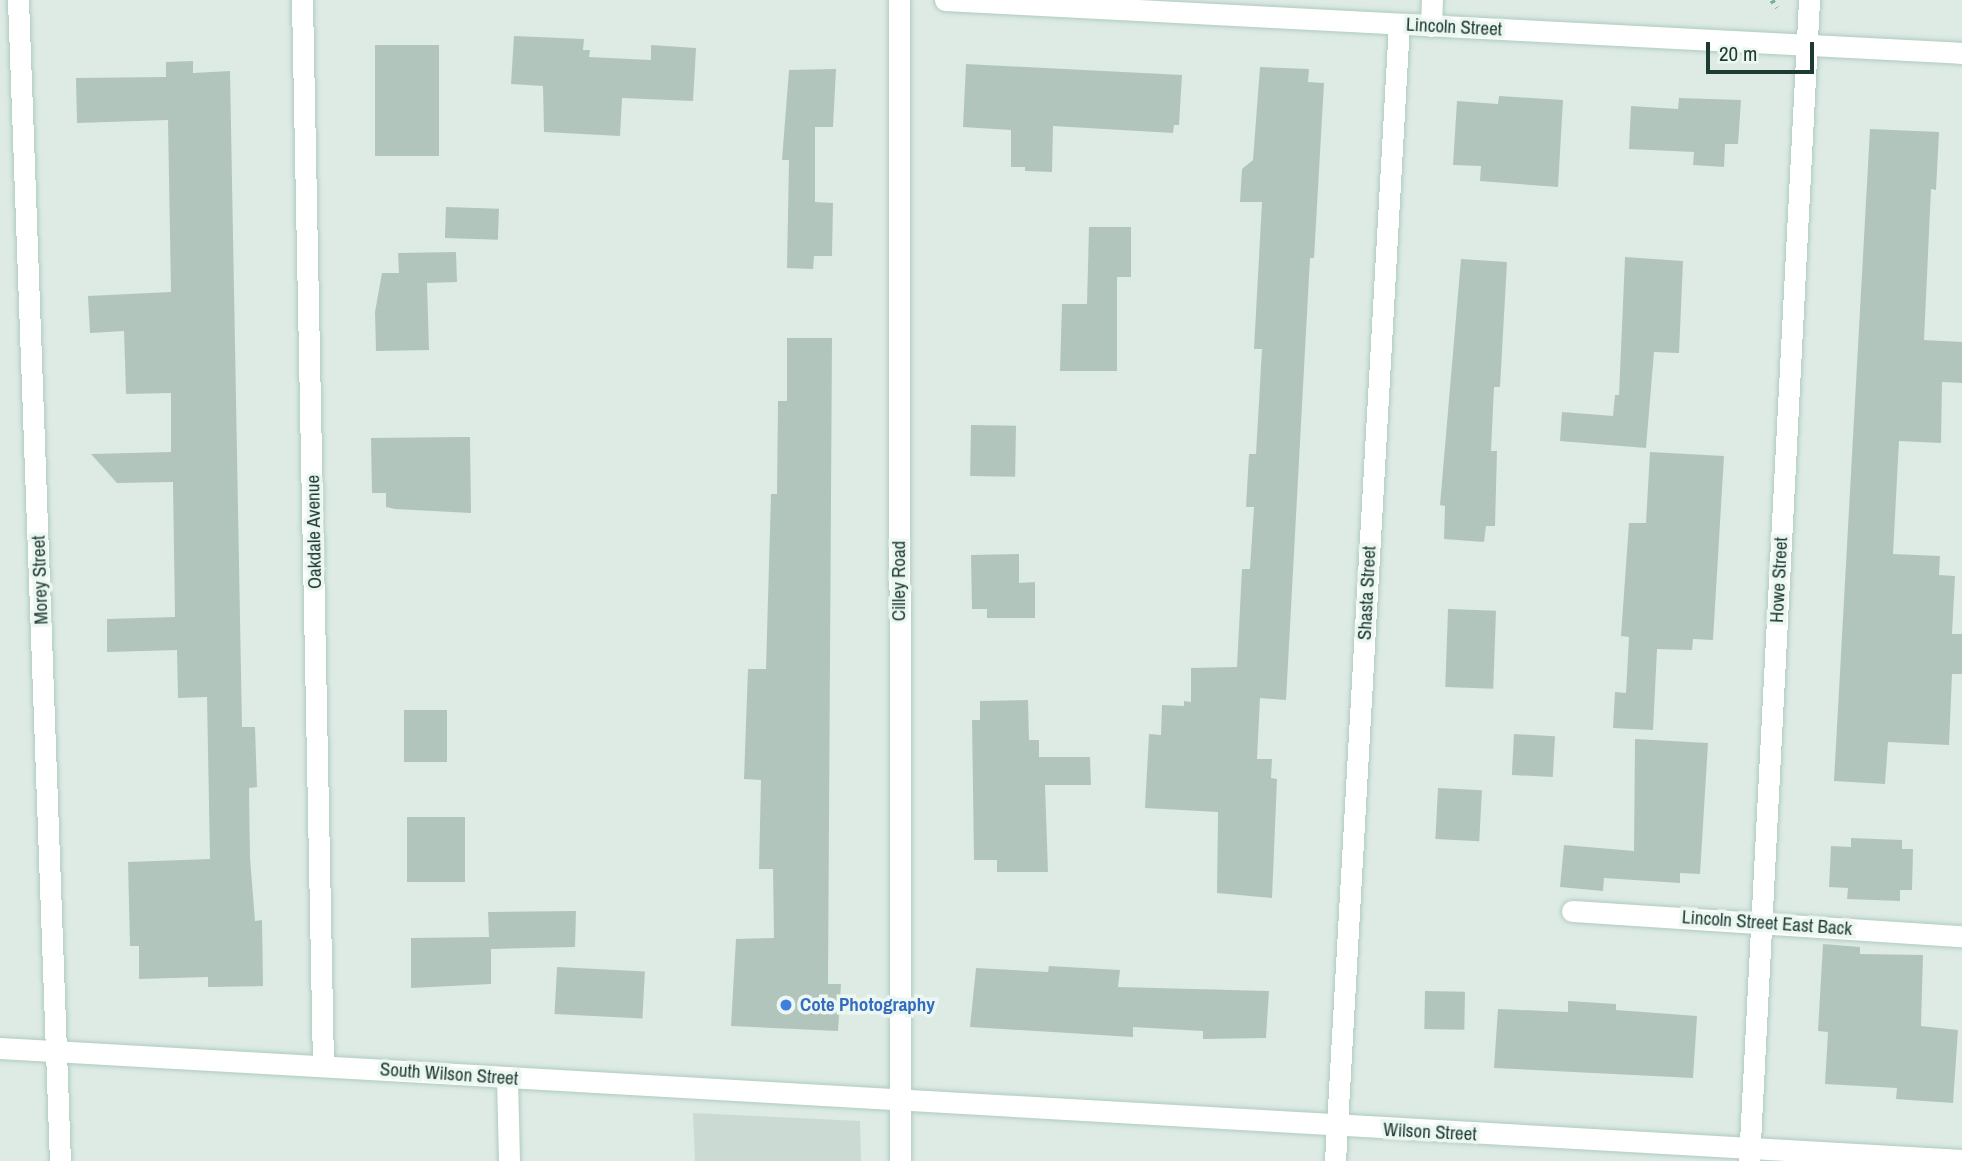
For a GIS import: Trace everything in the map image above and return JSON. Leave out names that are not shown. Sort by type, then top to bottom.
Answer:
[{"type":"street","name":"Morey Street","points":[[18,0],[60,1161]]},
{"type":"street","name":"Oakdale Avenue","points":[[302,0],[323,1065]]},
{"type":"street","name":"Cilley Road","points":[[899,0],[900,1161]]},
{"type":"street","name":"Lincoln Street","points":[[945,0],[1962,53]]},
{"type":"street","points":[[1431,26],[1432,0]]},
{"type":"street","name":"Howe Street","points":[[1750,1156],[1809,0]]},
{"type":"street","name":"Shasta Street","points":[[1335,1161],[1399,24]]},
{"type":"street","name":"Lincoln Street East Back","points":[[1572,911],[1962,936]]},
{"type":"street","name":"South Wilson Street","points":[[0,1048],[899,1100]]},
{"type":"street","points":[[507,1078],[509,1161]]},
{"type":"street","name":"Wilson Street","points":[[899,1100],[1336,1126],[1750,1156],[1962,1160]]},
{"type":"path","points":[[1772,0],[1777,6]]},
{"type":"shaded area","points":[[693,1113],[860,1121],[861,1161],[695,1161]]},
{"type":"building","points":[[514,36],[584,39],[583,50],[590,50],[589,57],[651,60],[651,45],[696,48],[693,101],[622,98],[620,136],[544,132],[543,86],[511,84]]},
{"type":"building","points":[[375,45],[439,45],[439,156],[375,156]]},
{"type":"building","points":[[193,61],[193,73],[230,71],[242,727],[255,727],[257,787],[249,788],[250,858],[255,921],[262,920],[263,986],[208,987],[208,977],[139,979],[139,946],[130,946],[128,862],[210,859],[207,697],[178,698],[177,650],[107,652],[107,619],[175,617],[173,482],[117,483],[91,454],[171,452],[171,393],[126,394],[124,331],[90,333],[88,296],[171,292],[168,120],[77,123],[76,78],[166,77],[166,62]]},
{"type":"building","points":[[966,64],[1182,75],[1179,125],[1174,125],[1173,133],[1053,126],[1052,172],[1025,171],[1025,167],[1011,167],[1011,130],[963,127]]},
{"type":"building","points":[[1260,67],[1309,69],[1308,82],[1324,83],[1314,258],[1310,258],[1286,700],[1260,698],[1257,759],[1272,759],[1271,778],[1277,779],[1272,898],[1217,893],[1218,812],[1145,808],[1149,734],[1161,735],[1162,705],[1184,706],[1184,701],[1191,702],[1191,668],[1237,667],[1242,569],[1250,569],[1254,507],[1246,507],[1249,454],[1256,454],[1262,349],[1254,349],[1262,202],[1240,202],[1242,169],[1253,160]]},
{"type":"building","points":[[836,69],[833,127],[815,127],[815,202],[833,203],[832,256],[814,256],[813,269],[787,268],[789,160],[782,160],[789,70]]},
{"type":"building","points":[[1499,96],[1563,100],[1558,187],[1480,181],[1481,166],[1453,165],[1457,101],[1498,104]]},
{"type":"building","points":[[1679,98],[1741,100],[1738,144],[1725,144],[1724,167],[1693,165],[1694,152],[1629,149],[1631,106],[1678,109]]},
{"type":"building","points":[[1870,129],[1939,132],[1936,190],[1931,189],[1924,340],[1962,342],[1962,383],[1942,382],[1941,443],[1899,441],[1893,554],[1940,556],[1939,575],[1955,576],[1952,634],[1962,634],[1962,674],[1952,674],[1949,745],[1888,742],[1885,784],[1834,781]]},
{"type":"building","points":[[446,207],[499,209],[498,240],[445,238]]},
{"type":"building","points":[[1089,227],[1131,227],[1131,277],[1117,277],[1117,371],[1060,371],[1062,304],[1087,304]]},
{"type":"building","points":[[456,252],[457,282],[427,283],[429,350],[376,351],[375,312],[382,273],[399,273],[398,253]]},
{"type":"building","points":[[1625,257],[1683,261],[1679,353],[1654,352],[1646,448],[1560,441],[1562,412],[1613,416],[1615,395],[1619,395]]},
{"type":"building","points":[[1461,259],[1507,262],[1500,387],[1494,387],[1491,451],[1497,451],[1495,526],[1486,526],[1484,542],[1444,539],[1445,506],[1440,505]]},
{"type":"building","points":[[787,338],[832,338],[828,984],[841,984],[838,1031],[731,1026],[736,939],[774,938],[773,869],[759,869],[761,780],[744,779],[748,669],[766,669],[771,494],[777,494],[778,401],[787,401]]},
{"type":"building","points":[[971,425],[1016,426],[1015,477],[970,476]]},
{"type":"building","points":[[470,437],[471,513],[395,509],[386,507],[386,493],[372,493],[371,438]]},
{"type":"building","points":[[1650,452],[1724,456],[1713,640],[1693,639],[1692,650],[1657,649],[1653,730],[1613,728],[1615,692],[1626,693],[1629,637],[1621,636],[1629,523],[1646,523]]},
{"type":"building","points":[[1019,554],[1019,583],[1035,582],[1035,618],[987,618],[987,609],[972,609],[971,555]]},
{"type":"building","points":[[1448,609],[1496,611],[1493,689],[1445,687]]},
{"type":"building","points":[[1028,700],[1029,740],[1039,740],[1039,757],[1090,757],[1091,785],[1045,785],[1048,872],[997,872],[997,860],[974,860],[972,720],[980,720],[980,701]]},
{"type":"building","points":[[404,710],[447,710],[447,762],[404,762]]},
{"type":"building","points":[[1514,734],[1555,736],[1553,777],[1512,775]]},
{"type":"building","points":[[1635,739],[1708,743],[1700,874],[1680,873],[1680,883],[1604,878],[1603,891],[1560,887],[1564,845],[1634,851]]},
{"type":"building","points":[[1438,788],[1482,790],[1479,841],[1435,839]]},
{"type":"building","points":[[407,817],[465,817],[465,882],[407,882]]},
{"type":"building","points":[[1851,838],[1902,840],[1902,849],[1913,849],[1912,890],[1900,890],[1900,901],[1847,899],[1848,888],[1829,887],[1831,846],[1851,847]]},
{"type":"building","points":[[576,911],[575,947],[491,949],[491,984],[411,988],[411,938],[489,937],[488,912]]},
{"type":"building","points":[[1823,944],[1860,947],[1860,954],[1923,955],[1921,1026],[1958,1030],[1953,1103],[1896,1099],[1897,1088],[1825,1084],[1828,1032],[1818,1031]]},
{"type":"building","points":[[1049,966],[1120,970],[1118,987],[1269,991],[1266,1038],[1203,1039],[1203,1031],[1133,1027],[1133,1037],[970,1027],[976,968],[1048,972]]},
{"type":"building","points":[[557,967],[645,972],[642,1019],[555,1014]]},
{"type":"building","points":[[1425,991],[1465,992],[1464,1030],[1424,1029]]},
{"type":"building","points":[[1568,1001],[1616,1004],[1616,1010],[1697,1016],[1693,1078],[1494,1068],[1498,1009],[1568,1012]]},
{"type":"place","name":"Cote Photography","points":[[786,1005]]}]
